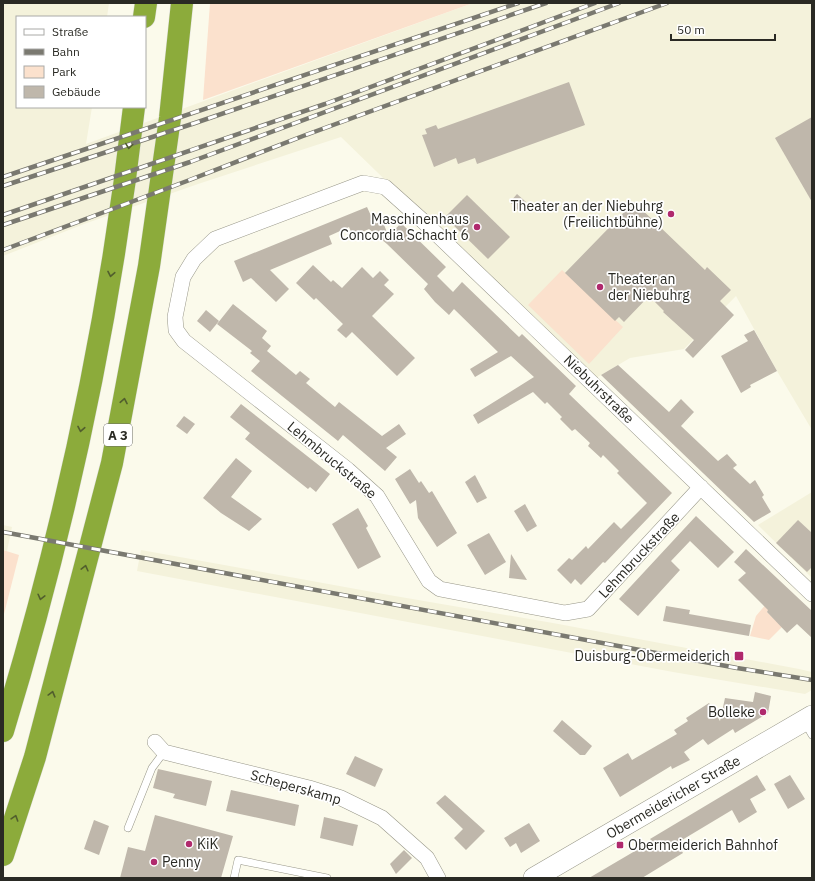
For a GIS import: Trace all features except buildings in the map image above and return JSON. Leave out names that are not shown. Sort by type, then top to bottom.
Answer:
[{"type":"highway","points":[[144,16],[146,3]]},
{"type":"highway","name":"A 3","points":[[3,856],[35,757],[112,463],[150,266],[170,118],[182,3]]},
{"type":"highway","points":[[3,731],[31,640],[76,455],[114,261],[134,108]]},
{"type":"main road","name":"Obermeidericher Straße","points":[[534,878],[809,724]]},
{"type":"street","name":"Lehmbruckstraße","points":[[385,187],[363,183],[215,240],[194,259],[183,277],[175,316],[176,330],[184,341],[348,470],[377,496],[429,581],[440,589],[565,613],[588,609],[701,487]]},
{"type":"street","name":"Niebuhrstraße","points":[[385,187],[467,262],[812,594]]},
{"type":"street","name":"Scheperskamp","points":[[159,747],[341,798],[382,818],[427,858],[438,878]]},
{"type":"lane","points":[[128,828],[159,747]]},
{"type":"lane","points":[[234,878],[238,860],[328,878]]},
{"type":"shaded area","points":[[3,3],[109,3],[107,16],[16,16],[16,108],[92,108],[86,144],[473,3],[812,3],[812,430],[777,371],[736,296],[684,349],[630,358],[596,378],[587,376],[341,137],[198,184],[84,224],[3,256]]},
{"type":"shaded area","points":[[812,492],[812,578],[758,525]]},
{"type":"shaded area","points":[[3,525],[12,527],[7,551],[3,550]]},
{"type":"shaded area","points":[[141,550],[553,623],[799,669],[812,672],[812,690],[805,694],[673,672],[137,571]]},
{"type":"green space","points":[[210,3],[473,3],[203,100]]},
{"type":"green space","points":[[562,270],[623,327],[589,364],[528,305]]},
{"type":"green space","points":[[3,550],[19,555],[3,618]]},
{"type":"green space","points":[[783,584],[777,592],[776,602],[767,612],[776,621],[791,618],[769,640],[750,636],[756,616]]},
{"type":"railway","points":[[3,177],[518,3]]},
{"type":"railway","points":[[3,186],[195,123],[546,3]]},
{"type":"railway","points":[[3,215],[325,104],[595,3]]},
{"type":"railway","points":[[3,225],[190,162],[619,3]]},
{"type":"railway","points":[[3,250],[303,136],[667,3]]},
{"type":"railway","points":[[3,532],[737,668],[812,680]]},
{"type":"place","name":"Theater an der Niebuhrg (Freilichtbühne)","points":[[671,214]]},
{"type":"place","name":"Maschinenhaus Concordia Schacht 6","points":[[477,227]]},
{"type":"place","name":"Theater an der Niebuhrg","points":[[600,287]]},
{"type":"place","name":"Duisburg-Obermeiderich","points":[[739,656]]},
{"type":"place","name":"Bolleke","points":[[763,712]]},
{"type":"place","name":"KiK","points":[[189,844]]},
{"type":"place","name":"Obermeiderich Bahnhof","points":[[620,845]]},
{"type":"place","name":"Penny","points":[[154,862]]}]
